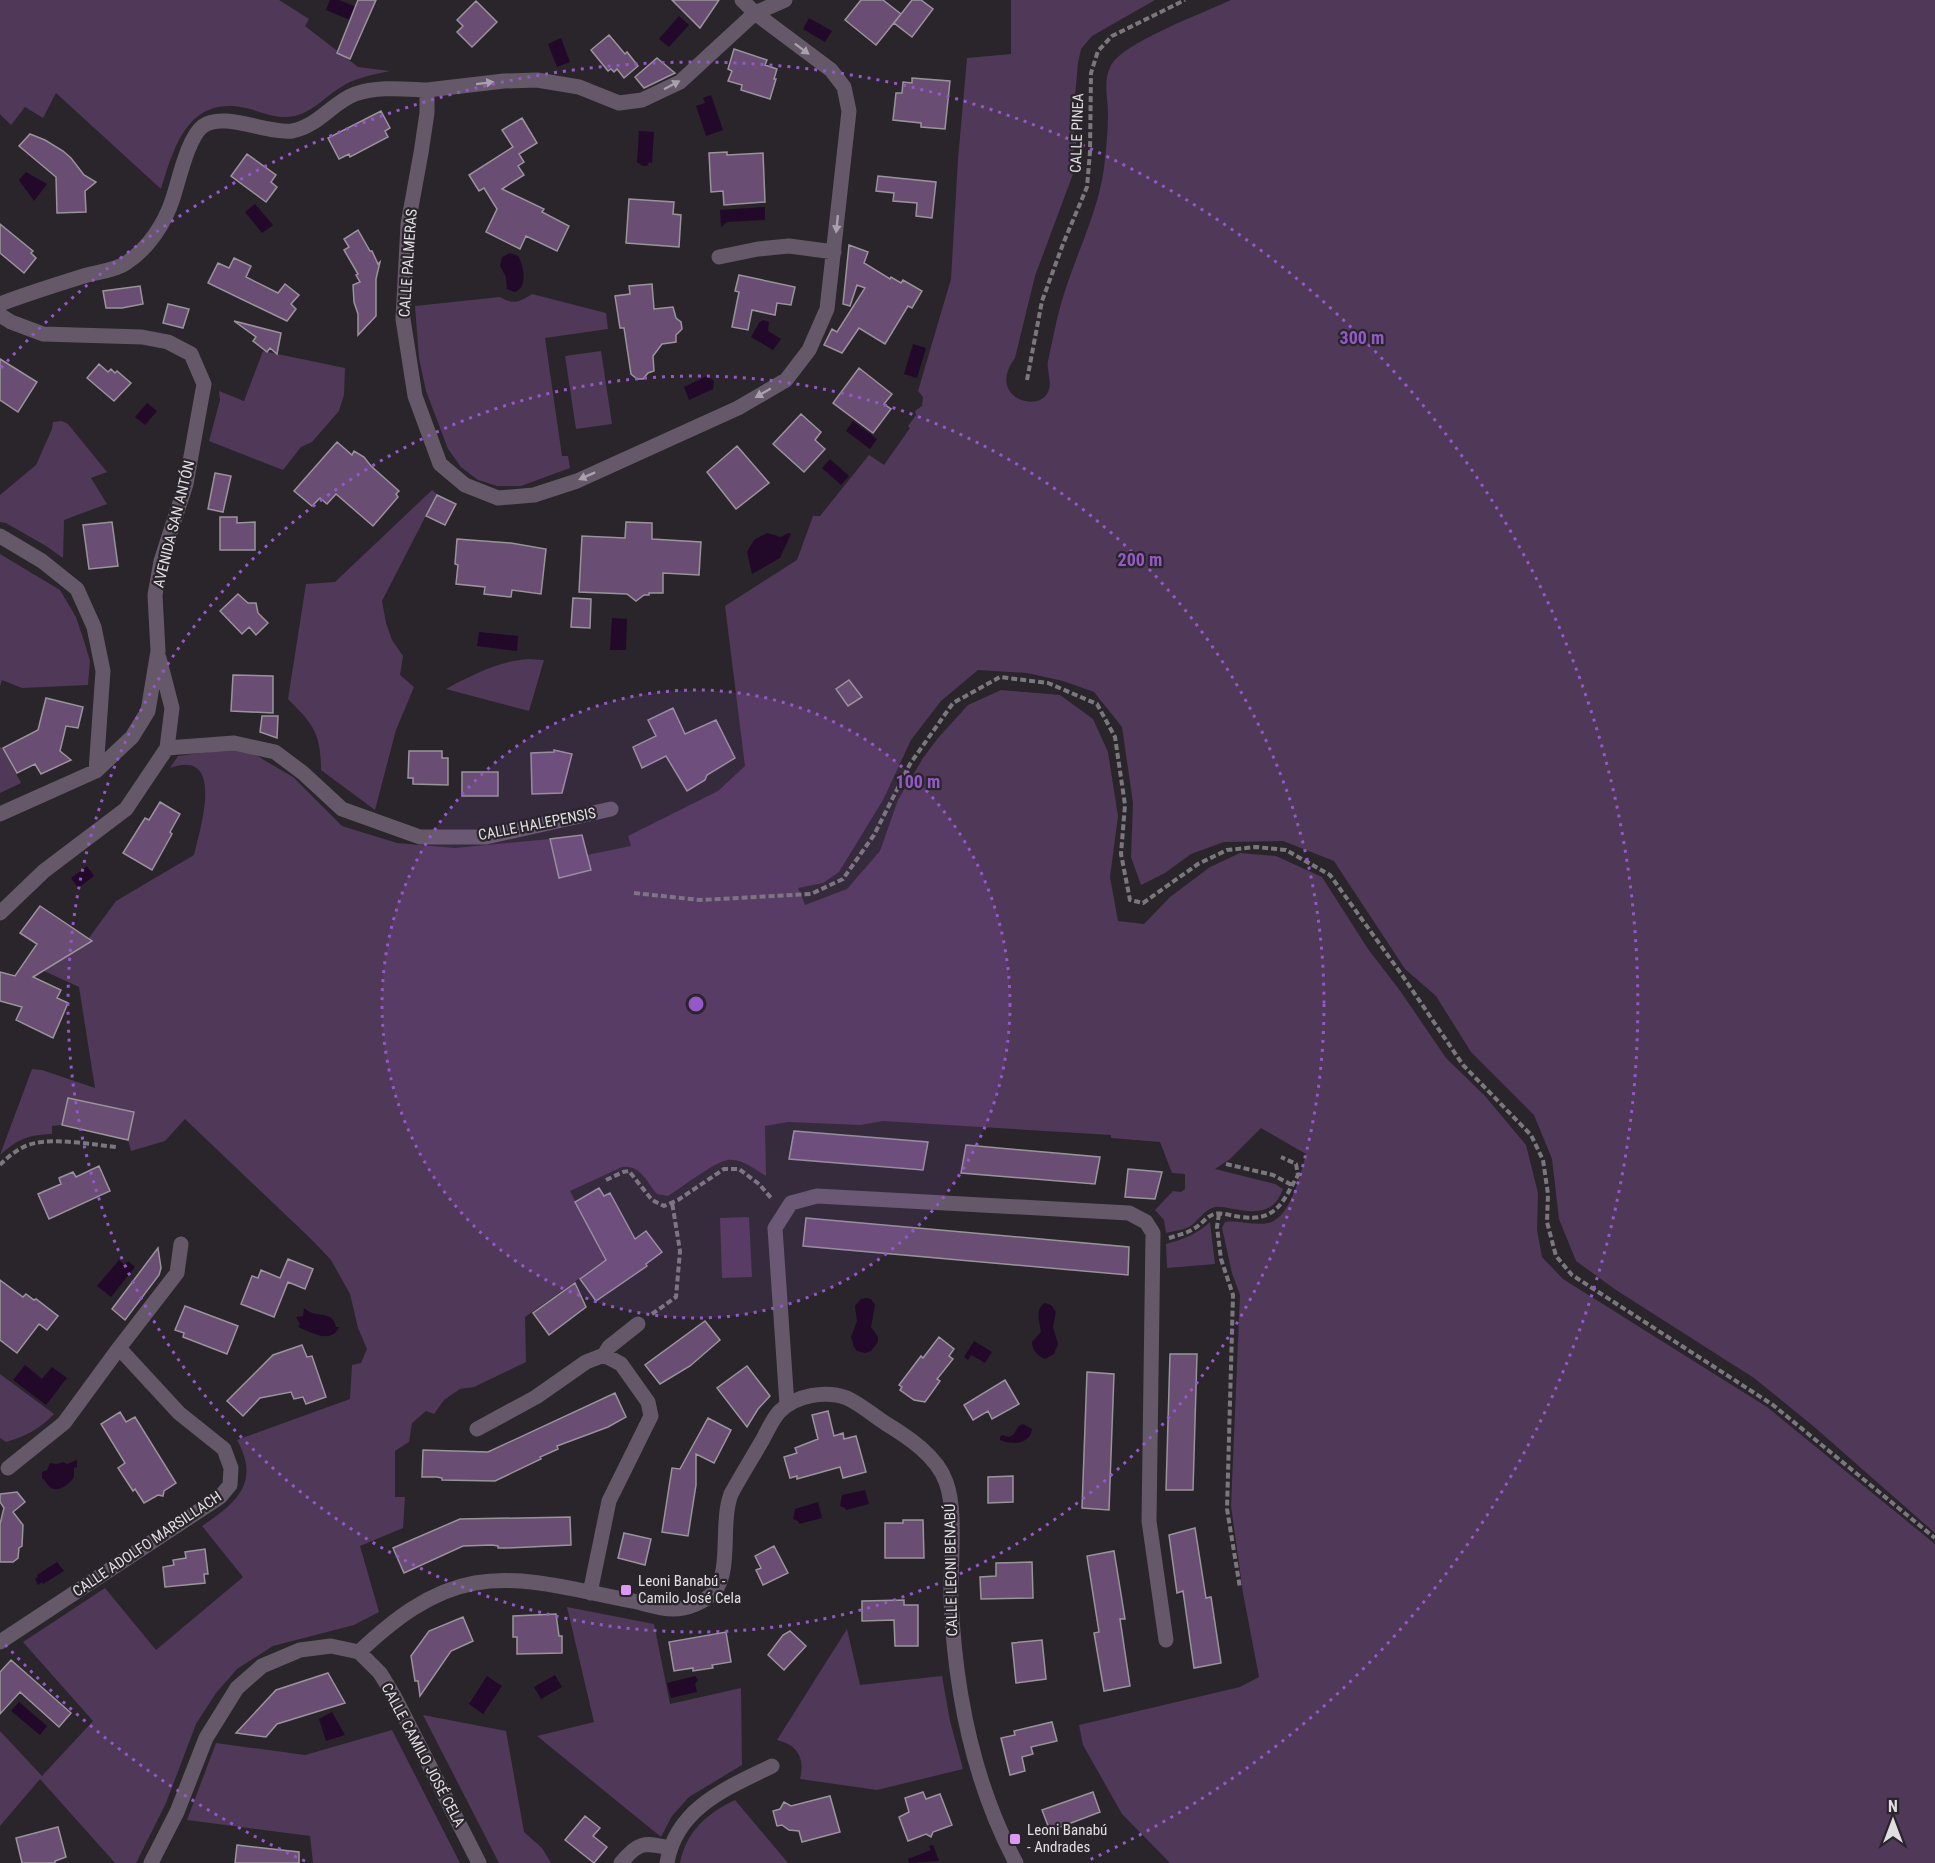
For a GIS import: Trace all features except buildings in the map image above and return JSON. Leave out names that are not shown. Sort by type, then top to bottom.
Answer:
[{"type":"street","name":"CALLE PALMERAS","points":[[427,90],[427,113],[408,224],[404,319],[415,396],[441,464],[465,485],[498,498],[534,495],[577,481],[738,408],[786,380],[809,350],[827,309],[849,111],[844,87],[831,70],[755,14],[742,0]]},
{"type":"street","points":[[0,304],[125,264],[152,238],[168,213],[192,141],[203,126],[220,121],[241,122],[263,129],[292,130],[313,123],[353,94],[387,88],[427,90],[504,81],[537,80],[579,87],[619,103],[642,100],[680,82],[755,14],[785,0]]},
{"type":"street","points":[[719,257],[758,249],[789,246],[834,252]]},
{"type":"street","name":"AVENIDA SAN ANTÓN","points":[[0,315],[43,334],[142,337],[168,342],[192,354],[204,384],[186,484],[161,561],[155,595],[158,651],[148,711],[132,737],[96,771],[0,813]]},
{"type":"street","points":[[0,536],[42,561],[76,589],[94,627],[103,671],[96,771]]},
{"type":"street","points":[[0,913],[44,871],[126,810],[167,748],[172,708],[158,651]]},
{"type":"street","name":"CALLE HALEPENSIS","points":[[167,748],[234,743],[275,752],[303,772],[342,809],[420,837],[486,837],[611,810]]},
{"type":"street","points":[[151,1863],[177,1812],[206,1738],[237,1688],[262,1666],[300,1650],[331,1646],[359,1652],[387,1626],[428,1599],[455,1588],[500,1580],[538,1583],[673,1609],[705,1600],[716,1591],[723,1577],[726,1507],[731,1494],[774,1419],[787,1405],[775,1228],[791,1203],[817,1196],[1129,1213],[1146,1222],[1153,1233],[1149,1521],[1166,1640]]},
{"type":"street","points":[[8,1468],[64,1423],[177,1273],[181,1244]]},
{"type":"street","points":[[477,1429],[536,1397],[586,1362],[604,1355],[609,1347],[638,1324]]},
{"type":"street","name":"CALLE ADOLFO MARSILLACH","points":[[0,1642],[220,1497],[230,1485],[231,1468],[224,1449],[179,1413],[119,1348]]},
{"type":"street","points":[[590,1593],[609,1501],[651,1416],[648,1402],[621,1364],[604,1355]]},
{"type":"street","name":"CALLE LEONI BENABÚ","points":[[787,1405],[825,1393],[847,1399],[894,1429],[927,1454],[940,1469],[947,1483],[951,1504],[953,1649],[958,1685],[980,1780],[1005,1843],[1016,1863]]},
{"type":"street","name":"CALLE CAMILO JOSÉ CELA","points":[[359,1652],[380,1673],[394,1696],[479,1863]]},
{"type":"street","points":[[621,1863],[635,1848],[649,1843],[668,1856],[681,1826],[700,1806],[718,1793],[772,1766]]},
{"type":"path","name":"CALLE PINEA","points":[[1027,380],[1042,301],[1087,187],[1091,73],[1098,51],[1112,36],[1185,0]]},
{"type":"path","points":[[634,893],[700,900],[811,894],[843,879],[874,835],[910,764],[953,703],[1000,677],[1048,683],[1097,704],[1115,737],[1125,805],[1121,854],[1130,900],[1143,903],[1198,864],[1227,850],[1256,848],[1286,850],[1330,875],[1402,975],[1462,1065],[1531,1135],[1543,1160],[1548,1194],[1547,1222],[1556,1256],[1572,1275],[1773,1404],[1935,1538]]},
{"type":"path","points":[[0,1165],[22,1148],[36,1143],[117,1147]]},
{"type":"path","points":[[1153,1240],[1169,1238],[1194,1229],[1208,1217],[1219,1214],[1248,1218],[1279,1209],[1298,1175],[1296,1164],[1281,1157]]},
{"type":"path","points":[[1226,1164],[1273,1175],[1292,1185]]},
{"type":"path","points":[[606,1180],[623,1172],[629,1172],[652,1200],[664,1206],[724,1169],[739,1169],[759,1184],[784,1214]]},
{"type":"path","points":[[638,1324],[676,1297],[680,1251],[672,1202]]},
{"type":"path","points":[[1219,1214],[1217,1227],[1221,1259],[1233,1295],[1227,1509],[1240,1588]]},
{"type":"shaded area","points":[[0,0],[279,0],[309,19],[305,26],[358,67],[390,71],[350,82],[312,108],[295,116],[276,116],[246,108],[226,106],[210,109],[197,117],[178,141],[161,189],[56,93],[43,118],[25,107],[11,125],[0,114]]},
{"type":"shaded area","points":[[330,0],[339,0],[356,7],[350,20],[326,10]]},
{"type":"shaded area","points":[[1011,0],[1155,0],[1092,36],[1081,49],[1075,96],[1073,174],[1035,276],[1015,358],[1008,372],[1007,383],[1010,392],[1017,398],[1035,401],[1043,398],[1048,392],[1050,380],[1048,361],[1059,310],[1101,184],[1107,134],[1107,75],[1114,61],[1123,53],[1152,35],[1187,19],[1231,0],[1935,0],[1935,1533],[1812,1425],[1754,1378],[1616,1290],[1576,1261],[1559,1219],[1552,1159],[1534,1115],[1471,1052],[1436,996],[1405,969],[1334,861],[1283,841],[1224,842],[1191,854],[1165,873],[1141,885],[1131,857],[1133,803],[1122,727],[1094,692],[1063,681],[1027,673],[978,670],[941,701],[911,740],[883,800],[839,872],[823,883],[798,888],[805,905],[847,889],[880,851],[898,800],[938,738],[968,705],[1001,690],[1060,695],[1093,719],[1108,752],[1118,816],[1110,877],[1118,921],[1144,924],[1170,897],[1210,867],[1240,853],[1276,856],[1322,877],[1368,949],[1401,992],[1446,1058],[1485,1096],[1526,1145],[1538,1193],[1537,1230],[1542,1257],[1563,1279],[1767,1407],[1935,1544],[1935,1863],[1170,1863],[1122,1814],[1083,1745],[1079,1725],[1240,1687],[1259,1677],[1243,1593],[1231,1506],[1240,1295],[1232,1273],[1222,1228],[1225,1222],[1262,1224],[1276,1220],[1283,1213],[1293,1194],[1306,1154],[1261,1128],[1230,1159],[1215,1169],[1275,1184],[1283,1189],[1275,1203],[1257,1211],[1215,1207],[1189,1227],[1166,1233],[1164,1220],[1155,1210],[1173,1191],[1181,1192],[1185,1189],[1185,1174],[1172,1173],[1160,1142],[1111,1138],[1111,1135],[883,1121],[861,1125],[788,1122],[765,1126],[766,1176],[743,1163],[728,1160],[706,1170],[668,1196],[657,1194],[634,1168],[622,1167],[570,1191],[605,1260],[525,1317],[526,1362],[474,1387],[460,1389],[444,1400],[434,1414],[426,1411],[412,1423],[409,1442],[395,1451],[395,1497],[405,1497],[403,1528],[360,1546],[379,1612],[354,1625],[273,1646],[237,1669],[216,1693],[196,1724],[166,1803],[136,1863],[115,1863],[40,1779],[0,1826],[0,1731],[42,1776],[93,1721],[23,1642],[105,1588],[156,1650],[243,1577],[202,1526],[225,1509],[241,1490],[246,1468],[244,1455],[237,1440],[350,1399],[352,1365],[361,1363],[367,1349],[358,1328],[350,1294],[331,1260],[185,1119],[165,1141],[131,1151],[128,1140],[134,1112],[68,1098],[62,1125],[52,1126],[52,1134],[36,1135],[24,1139],[0,1155],[32,1069],[42,1070],[95,1088],[79,987],[44,971],[83,946],[116,901],[194,855],[204,811],[204,780],[198,770],[187,765],[170,768],[178,756],[231,749],[254,754],[293,777],[342,826],[397,843],[455,848],[550,839],[559,878],[590,870],[587,855],[631,846],[628,836],[718,791],[745,766],[725,606],[797,560],[813,516],[820,516],[869,455],[884,465],[910,428],[908,426],[916,415],[915,411],[922,406],[923,397],[918,391],[951,279],[967,58],[1011,54]]},
{"type":"shaded area","points":[[679,16],[689,25],[669,47],[659,39]]},
{"type":"shaded area","points":[[809,18],[832,31],[825,42],[803,29]]},
{"type":"shaded area","points":[[561,38],[570,62],[557,67],[548,44]]},
{"type":"shaded area","points":[[711,95],[723,130],[706,136],[696,106],[705,103],[703,98]]},
{"type":"shaded area","points":[[639,131],[654,132],[652,163],[649,162],[647,166],[637,162]]},
{"type":"shaded area","points":[[26,172],[47,184],[34,201],[19,180]]},
{"type":"shaded area","points":[[255,204],[273,225],[262,233],[245,212]]},
{"type":"shaded area","points":[[765,207],[765,220],[727,222],[721,227],[720,210]]},
{"type":"shaded area","points":[[510,253],[518,256],[523,270],[522,286],[515,292],[507,289],[506,277],[500,266],[502,257]]},
{"type":"shaded area","points":[[532,294],[606,313],[608,329],[545,338],[562,456],[568,456],[570,468],[521,486],[497,486],[478,480],[461,467],[448,449],[426,391],[419,358],[415,306],[500,297],[516,302]]},
{"type":"shaded area","points":[[763,320],[769,322],[768,331],[781,339],[773,350],[751,337]]},
{"type":"shaded area","points":[[913,344],[926,348],[917,378],[904,374]]},
{"type":"shaded area","points":[[263,351],[345,368],[344,395],[339,411],[312,442],[301,447],[283,470],[209,441],[220,400],[219,391],[244,401]]},
{"type":"shaded area","points":[[601,351],[612,424],[576,429],[565,356]]},
{"type":"shaded area","points":[[707,376],[714,381],[713,389],[689,400],[684,387]]},
{"type":"shaded area","points":[[147,403],[157,411],[145,425],[135,417]]},
{"type":"shaded area","points":[[62,421],[68,424],[107,472],[91,478],[107,504],[64,520],[63,558],[6,523],[0,522],[0,495],[36,465],[53,422]]},
{"type":"shaded area","points":[[853,421],[877,439],[870,449],[846,431]]},
{"type":"shaded area","points":[[830,459],[849,476],[841,485],[822,468]]},
{"type":"shaded area","points":[[432,490],[437,494],[382,601],[392,640],[403,656],[400,675],[414,687],[396,730],[375,810],[321,770],[321,757],[314,730],[304,715],[288,699],[306,584],[335,582]]},
{"type":"shaded area","points":[[767,533],[781,537],[788,533],[791,534],[780,558],[752,574],[747,552],[754,540]]},
{"type":"shaded area","points":[[0,554],[60,590],[76,617],[90,661],[88,685],[22,688],[2,680],[0,687]]},
{"type":"shaded area","points":[[612,618],[627,619],[626,650],[610,650]]},
{"type":"shaded area","points":[[479,632],[518,636],[517,651],[477,646]]},
{"type":"shaded area","points":[[529,659],[544,660],[529,711],[446,689],[496,666]]},
{"type":"shaded area","points":[[0,747],[3,748],[21,783],[0,793]]},
{"type":"shaded area","points":[[87,866],[94,876],[78,888],[71,878]]},
{"type":"shaded area","points":[[749,1217],[752,1277],[722,1278],[720,1218]]},
{"type":"shaded area","points":[[1210,1222],[1215,1264],[1167,1268],[1166,1244],[1190,1236]]},
{"type":"shaded area","points":[[119,1260],[125,1265],[128,1261],[135,1267],[111,1297],[97,1286]]},
{"type":"shaded area","points":[[861,1299],[871,1299],[875,1305],[871,1327],[878,1337],[878,1342],[871,1351],[865,1353],[857,1351],[851,1337],[857,1321],[855,1306]]},
{"type":"shaded area","points":[[1045,1303],[1051,1305],[1056,1312],[1053,1327],[1058,1344],[1054,1354],[1045,1359],[1036,1352],[1032,1342],[1041,1332],[1039,1313]]},
{"type":"shaded area","points":[[304,1308],[312,1313],[330,1317],[336,1327],[339,1327],[331,1335],[320,1336],[298,1327],[300,1324],[296,1317],[303,1316]]},
{"type":"shaded area","points":[[974,1341],[992,1352],[985,1363],[971,1355],[968,1360],[964,1357]]},
{"type":"shaded area","points":[[25,1365],[42,1379],[52,1367],[67,1378],[46,1405],[13,1380]]},
{"type":"shaded area","points":[[0,1374],[54,1414],[32,1431],[6,1442],[0,1438]]},
{"type":"shaded area","points":[[1023,1424],[1032,1429],[1031,1434],[1024,1441],[1010,1443],[1000,1440],[1002,1435],[1009,1437],[1013,1435]]},
{"type":"shaded area","points":[[77,1460],[74,1477],[62,1488],[51,1488],[42,1478],[42,1472],[47,1470],[50,1463],[67,1464]]},
{"type":"shaded area","points":[[865,1490],[869,1504],[846,1510],[840,1506],[842,1495]]},
{"type":"shaded area","points":[[818,1502],[822,1518],[799,1524],[793,1519],[795,1509]]},
{"type":"shaded area","points":[[57,1562],[64,1571],[38,1585],[35,1579],[37,1575]]},
{"type":"shaded area","points":[[567,1607],[654,1624],[670,1704],[741,1688],[742,1765],[689,1797],[672,1816],[661,1837],[537,1736],[594,1722]]},
{"type":"shaded area","points":[[847,1629],[860,1685],[942,1676],[950,1721],[963,1769],[877,1790],[800,1779],[801,1765],[798,1754],[790,1745],[777,1740]]},
{"type":"shaded area","points":[[555,1675],[562,1687],[541,1699],[534,1687]]},
{"type":"shaded area","points":[[487,1676],[502,1686],[483,1714],[469,1704]]},
{"type":"shaded area","points":[[695,1676],[698,1680],[695,1684],[697,1692],[671,1698],[667,1683]]},
{"type":"shaded area","points":[[19,1702],[47,1726],[40,1735],[11,1711]]},
{"type":"shaded area","points":[[332,1712],[345,1735],[326,1741],[319,1719]]},
{"type":"shaded area","points":[[423,1715],[506,1731],[524,1832],[542,1848],[551,1863],[499,1863]]},
{"type":"shaded area","points":[[392,1730],[460,1863],[313,1863],[310,1836],[187,1820],[216,1743],[305,1755]]},
{"type":"shaded area","points":[[735,1800],[788,1863],[680,1863],[687,1842],[699,1825],[715,1811]]},
{"type":"shaded area","points":[[933,1845],[939,1861],[909,1863],[908,1859],[931,1850],[929,1846]]},
{"type":"place","name":"Leoni Banabú - Camilo José Cela","points":[[626,1590]]},
{"type":"place","name":"Leoni Banabú - Andrades","points":[[1015,1839]]}]
